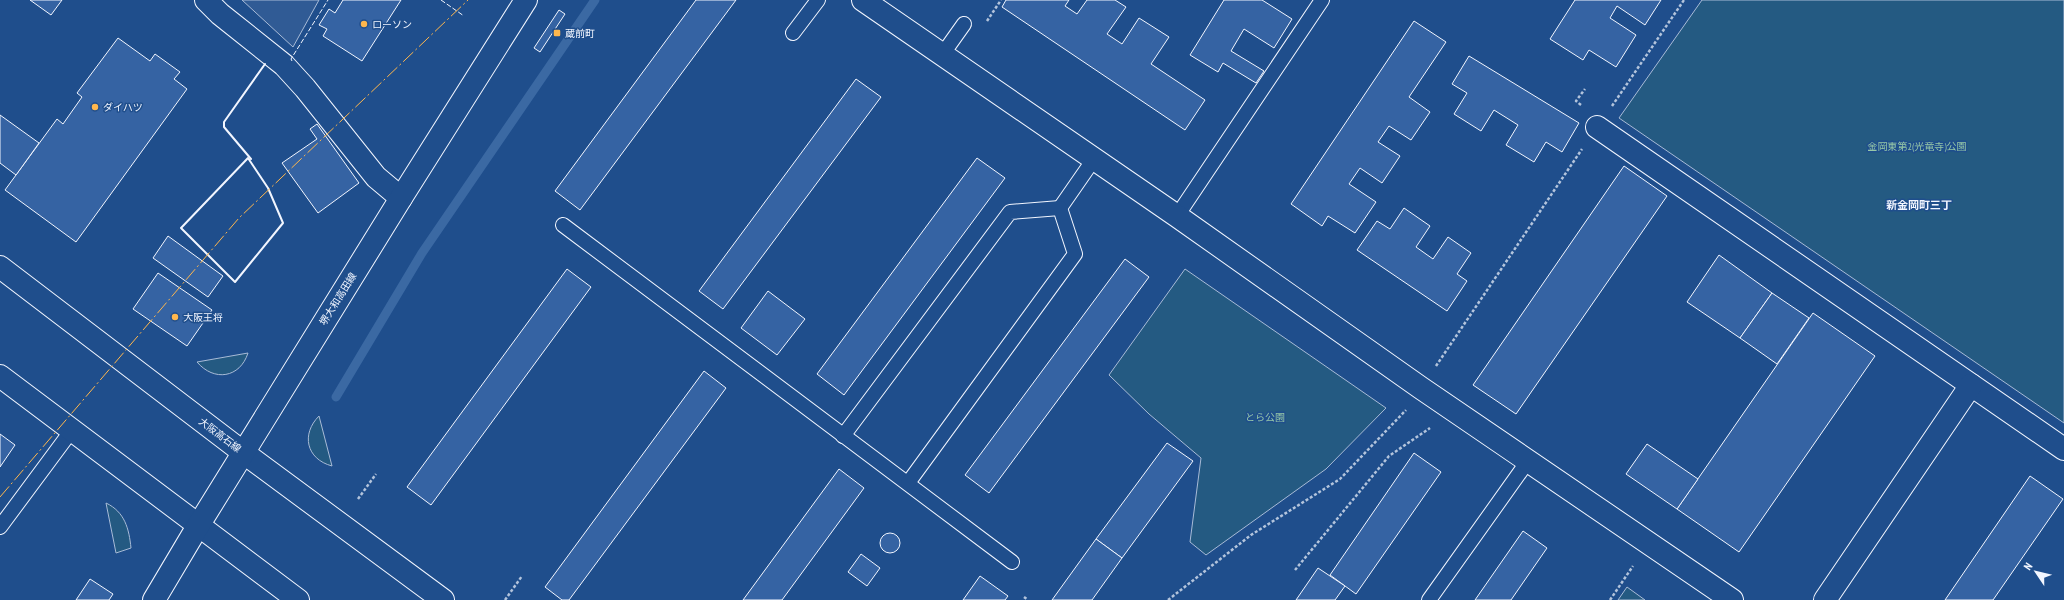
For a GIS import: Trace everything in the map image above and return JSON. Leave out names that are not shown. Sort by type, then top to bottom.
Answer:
[{"type":"street","points":[[206,0],[220,14],[284,65],[305,88],[376,177],[401,198]]},
{"type":"street","name":"堺大和高田線","points":[[154,600],[198,526],[401,198],[526,0]]},
{"type":"street","points":[[862,0],[1094,159],[1421,388],[1732,600]]},
{"type":"street","points":[[1597,127],[2064,449]]},
{"type":"street","name":"大阪高石線","points":[[0,267],[244,453],[443,600]]},
{"type":"street","points":[[0,376],[298,600]]},
{"type":"street","points":[[1825,600],[1971,385]]},
{"type":"lane","points":[[793,33],[818,0]]},
{"type":"lane","points":[[1176,216],[1322,0]]},
{"type":"lane","points":[[942,55],[964,24]]},
{"type":"lane","points":[[1060,208],[1094,159]]},
{"type":"lane","points":[[843,436],[1010,212],[1060,208]]},
{"type":"lane","points":[[908,483],[1075,254],[1060,208]]},
{"type":"lane","points":[[562,225],[1012,562]]},
{"type":"lane","points":[[0,527],[72,430]]},
{"type":"lane","points":[[1429,600],[1528,461]]},
{"type":"path","points":[[986,22],[1001,0]]},
{"type":"path","points":[[1436,366],[1684,0]]},
{"type":"path","points":[[1168,600],[1251,535],[1340,479],[1402,416],[1409,406]]},
{"type":"path","points":[[1295,570],[1389,456],[1435,424]]},
{"type":"path","points":[[358,499],[376,474]]},
{"type":"path","points":[[1610,600],[1635,563]]},
{"type":"path","points":[[505,600],[522,576]]},
{"type":"path","points":[[1024,596],[1028,600]]},
{"type":"green space","name":"金岡東第2(光竜寺)公園","points":[[1702,0],[2064,0],[2064,423],[1619,118]]},
{"type":"green space","name":"とら公園","points":[[1185,269],[1386,408],[1326,469],[1206,555],[1190,542],[1201,458],[1149,414],[1109,375]]},
{"type":"green space","points":[[248,353],[239,368],[226,374],[218,375],[211,373],[197,362]]},
{"type":"green space","points":[[319,416],[332,466],[323,463],[316,458],[309,445],[308,438],[310,430],[313,423]]},
{"type":"green space","points":[[106,503],[118,511],[122,516],[129,534],[131,548],[116,553]]},
{"type":"green space","points":[[1627,587],[1645,600],[1618,600]]},
{"type":"shaded area","points":[[242,0],[319,0],[293,47]]},
{"type":"building","points":[[30,0],[62,0],[51,15]]},
{"type":"building","points":[[343,0],[401,0],[362,61],[323,36],[327,29],[319,25],[329,9],[335,13]]},
{"type":"building","points":[[696,0],[736,0],[580,210],[555,191]]},
{"type":"building","points":[[1006,0],[1069,0],[1065,6],[1077,14],[1087,0],[1115,0],[1126,7],[1107,34],[1122,44],[1139,18],[1169,37],[1151,64],[1205,100],[1185,130],[1002,7]]},
{"type":"building","points":[[1224,0],[1262,0],[1292,19],[1274,48],[1244,29],[1231,51],[1264,71],[1256,83],[1223,63],[1218,72],[1190,55]]},
{"type":"building","points":[[1575,0],[1661,0],[1645,25],[1617,6],[1610,18],[1636,35],[1616,67],[1589,50],[1583,60],[1550,39]]},
{"type":"building","points":[[559,10],[565,14],[540,52],[534,48]]},
{"type":"building","points":[[1414,21],[1446,42],[1409,97],[1430,112],[1411,140],[1389,126],[1378,142],[1400,156],[1382,183],[1360,168],[1349,184],[1376,202],[1355,233],[1328,216],[1322,226],[1291,204]]},
{"type":"building","points":[[118,38],[150,61],[155,54],[180,72],[174,79],[187,89],[76,242],[5,190],[57,119],[63,124],[82,97],[77,93]]},
{"type":"building","points":[[1469,56],[1579,123],[1562,152],[1546,142],[1534,162],[1506,145],[1518,125],[1494,110],[1481,131],[1454,114],[1467,93],[1452,84]]},
{"type":"building","points":[[856,79],[881,97],[723,309],[699,291]]},
{"type":"building","points":[[0,115],[39,143],[16,175],[0,163]]},
{"type":"building","points":[[317,124],[359,183],[318,213],[282,163],[317,139],[310,129]]},
{"type":"building","points":[[977,158],[1005,178],[844,395],[817,374]]},
{"type":"building","points":[[1624,166],[1667,196],[1516,414],[1473,385]]},
{"type":"building","points":[[1404,208],[1430,226],[1416,247],[1433,259],[1448,237],[1471,253],[1457,274],[1467,281],[1447,311],[1357,250],[1377,221],[1390,229]]},
{"type":"building","points":[[168,236],[223,276],[208,297],[153,258]]},
{"type":"building","points":[[1719,255],[1772,293],[1740,338],[1687,302]]},
{"type":"building","points":[[1125,259],[1149,277],[989,493],[965,475]]},
{"type":"building","points":[[567,269],[591,287],[431,505],[407,487]]},
{"type":"building","points":[[158,273],[212,310],[187,346],[133,309]]},
{"type":"building","points":[[768,291],[805,319],[777,355],[741,328]]},
{"type":"building","points":[[1772,293],[1809,318],[1777,364],[1740,338]]},
{"type":"building","points":[[1813,313],[1875,356],[1739,552],[1677,509]]},
{"type":"building","points":[[704,371],[726,388],[569,600],[562,600],[545,587]]},
{"type":"building","points":[[0,434],[15,445],[0,467]]},
{"type":"building","points":[[1167,443],[1193,461],[1122,558],[1096,539]]},
{"type":"building","points":[[1647,444],[1698,479],[1677,509],[1626,474]]},
{"type":"building","points":[[1414,453],[1441,472],[1356,594],[1330,575]]},
{"type":"building","points":[[839,469],[864,488],[782,600],[743,600]]},
{"type":"building","points":[[2030,476],[2063,499],[1993,600],[1945,600]]},
{"type":"building","points":[[1523,531],[1547,548],[1511,600],[1475,600]]},
{"type":"building","points":[[890,533],[897,536],[900,543],[897,550],[890,553],[883,550],[880,543],[883,536]]},
{"type":"building","points":[[1096,539],[1122,558],[1092,600],[1052,600]]},
{"type":"building","points":[[861,554],[880,568],[867,586],[848,572]]},
{"type":"building","points":[[1318,568],[1345,586],[1335,600],[1296,600]]},
{"type":"building","points":[[980,576],[1008,596],[1005,600],[963,600]]},
{"type":"building","points":[[90,579],[113,594],[109,600],[76,600]]},
{"type":"waterway","points":[[336,397],[422,253],[595,0]]},
{"type":"fence","points":[[292,61],[291,59],[328,0]]},
{"type":"fence","points":[[441,0],[464,16]]},
{"type":"wall","points":[[251,159],[224,127],[224,122],[265,64]]},
{"type":"wall","points":[[248,158],[268,188],[283,223],[235,282],[181,228],[248,158]]},
{"type":"power","points":[[0,497],[239,218],[468,0]]},
{"type":"place","name":"ローソン","points":[[364,24]]},
{"type":"place","name":"蔵前町","points":[[557,33]]},
{"type":"place","name":"ダイハツ","points":[[95,107]]},
{"type":"place","name":"大阪王将","points":[[175,317]]},
{"type":"district","name":"新金岡町三丁","points":[[1919,205]]}]
